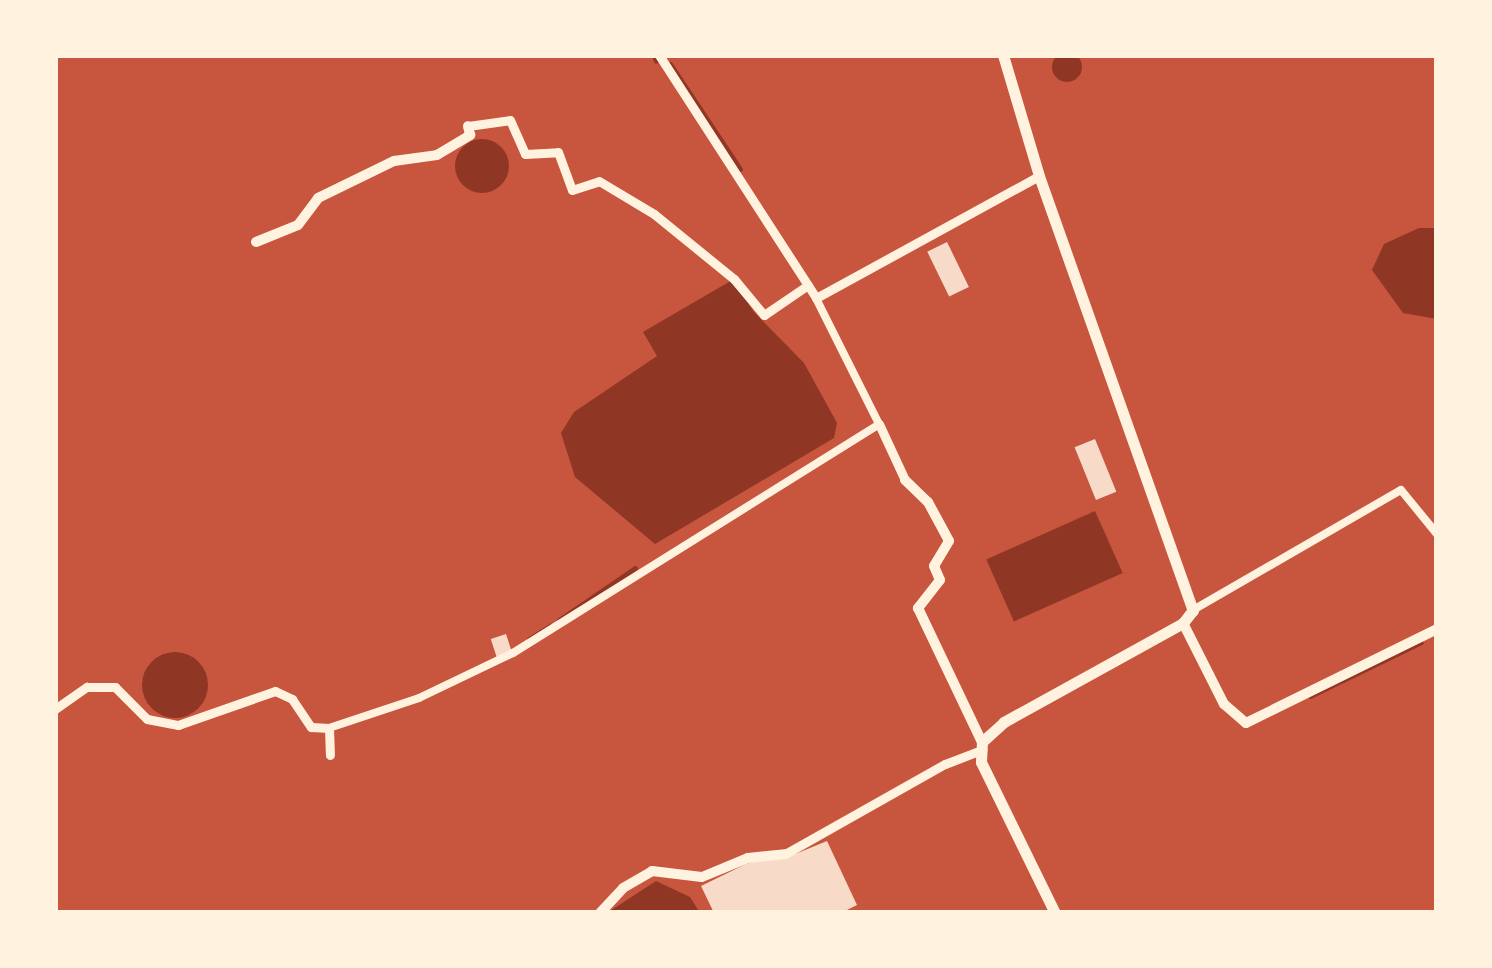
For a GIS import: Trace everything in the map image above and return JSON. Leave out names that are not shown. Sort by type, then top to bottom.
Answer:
[{"type":"main road","points":[[982,746],[1004,722],[1183,623],[1193,610],[1039,176],[1003,55]]},
{"type":"main road","points":[[256,242],[298,225],[318,198],[394,161],[437,155],[470,135],[468,126]]},
{"type":"main road","points":[[905,480],[928,502],[950,541],[934,566],[940,580],[918,608],[982,746],[981,762],[1055,913]]},
{"type":"main road","points":[[1183,623],[1224,704],[1246,723],[1437,629]]},
{"type":"main road","points":[[600,913],[622,888],[652,872],[702,877],[748,858],[785,854]]},
{"type":"street","points":[[659,55],[816,298],[905,480]]},
{"type":"street","points":[[468,126],[510,120],[525,154],[558,152],[572,190],[599,181],[654,214],[734,279],[764,315],[808,285]]},
{"type":"street","points":[[816,298],[1039,176]]},
{"type":"street","points":[[55,710],[87,687],[115,687],[148,719],[178,725],[276,692],[292,699],[311,727],[329,728],[419,698],[513,653],[880,424]]},
{"type":"street","points":[[1193,610],[1402,490],[1437,534]]},
{"type":"street","points":[[329,728],[330,755]]},
{"type":"street","points":[[785,854],[982,746]]},
{"type":"shaded area","points":[[1067,52],[1078,56],[1082,67],[1078,78],[1067,82],[1056,78],[1052,67],[1056,56]]},
{"type":"shaded area","points":[[482,139],[501,147],[509,166],[501,185],[482,193],[463,185],[455,166],[463,147]]},
{"type":"shaded area","points":[[1419,228],[1437,228],[1437,319],[1403,313],[1372,270],[1384,244]]},
{"type":"shaded area","points":[[734,279],[753,311],[804,363],[837,423],[834,438],[655,544],[575,477],[561,433],[574,412],[657,356],[643,332]]},
{"type":"shaded area","points":[[1095,511],[1123,573],[1014,622],[986,559]]},
{"type":"shaded area","points":[[175,652],[188,654],[198,662],[206,672],[206,698],[198,708],[188,716],[175,718],[162,716],[152,708],[144,698],[142,685],[144,672],[152,662],[162,654]]},
{"type":"shaded area","points":[[656,881],[690,897],[700,913],[607,913]]},
{"type":"building","points":[[947,242],[969,287],[949,297],[927,252]]},
{"type":"building","points":[[1095,439],[1116,492],[1096,500],[1075,447]]},
{"type":"building","points":[[506,634],[512,652],[497,657],[491,639]]},
{"type":"building","points":[[827,841],[857,905],[841,913],[714,913],[701,886],[746,864],[778,854],[783,859]]},
{"type":"waterway","points":[[654,55],[656,61]]},
{"type":"waterway","points":[[670,64],[740,169]]},
{"type":"waterway","points":[[559,620],[635,568]]},
{"type":"waterway","points":[[529,639],[550,626]]},
{"type":"waterway","points":[[1310,696],[1421,642]]}]
